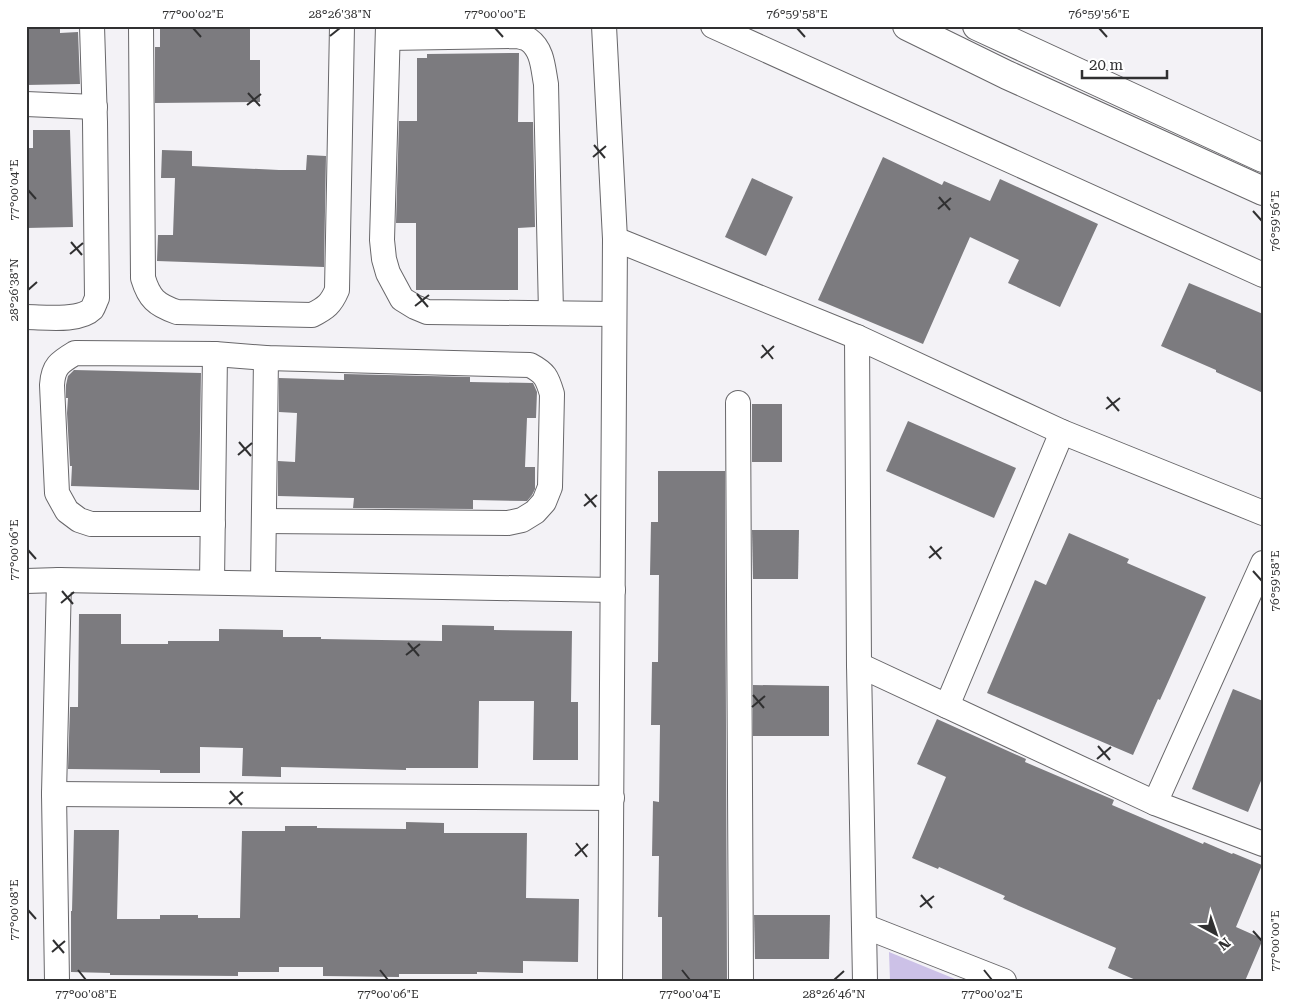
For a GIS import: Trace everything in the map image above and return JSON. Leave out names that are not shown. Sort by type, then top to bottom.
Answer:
[{"type":"highway","points":[[907,26],[1008,75],[1263,191]]},
{"type":"highway","points":[[974,59],[982,29],[1263,158]]},
{"type":"street","points":[[26,317],[59,318],[79,316],[90,311],[97,298],[95,107],[92,26]]},
{"type":"street","points":[[141,26],[143,278],[151,298],[166,309],[177,312],[312,315],[325,308],[337,290],[342,26]]},
{"type":"street","points":[[604,26],[615,239],[610,981]]},
{"type":"street","points":[[713,26],[1263,274]]},
{"type":"street","points":[[551,313],[546,84],[542,58],[537,48],[528,40],[517,36],[388,32],[382,240],[388,273],[402,299],[427,312],[614,314]]},
{"type":"street","points":[[26,104],[95,107]]},
{"type":"street","points":[[615,239],[857,337],[1062,432],[1263,513]]},
{"type":"street","points":[[857,337],[859,666],[865,981]]},
{"type":"street","points":[[213,524],[91,524],[78,520],[67,511],[57,493],[52,385],[53,376],[58,366],[75,353],[216,354],[266,358],[530,365],[542,372],[549,383],[552,394],[550,487],[544,502],[535,512],[522,520],[508,523],[264,521]]},
{"type":"street","points":[[212,582],[216,354]]},
{"type":"street","points":[[263,583],[266,358]]},
{"type":"street","points":[[738,403],[741,981]]},
{"type":"street","points":[[947,706],[1062,432]]},
{"type":"street","points":[[1155,802],[1263,563]]},
{"type":"street","points":[[26,580],[613,590]]},
{"type":"street","points":[[57,981],[54,794],[59,580]]},
{"type":"street","points":[[859,666],[1155,802],[1263,844]]},
{"type":"street","points":[[54,794],[612,798]]},
{"type":"street","points":[[864,926],[1004,981]]},
{"type":"shaded area","points":[[889,952],[960,981],[890,981]]},
{"type":"building","points":[[26,26],[60,26],[60,33],[78,32],[80,84],[26,85]]},
{"type":"building","points":[[160,26],[250,26],[250,60],[260,60],[260,102],[155,103],[155,47],[160,47]]},
{"type":"building","points":[[519,53],[518,122],[533,122],[535,227],[518,228],[518,290],[416,290],[416,223],[396,223],[399,121],[417,121],[417,58],[427,58],[427,54]]},
{"type":"building","points":[[33,130],[70,130],[73,227],[26,228],[26,148],[33,148]]},
{"type":"building","points":[[162,150],[192,151],[192,166],[279,170],[306,170],[307,155],[326,156],[324,267],[157,261],[158,235],[173,235],[175,178],[161,178]]},
{"type":"building","points":[[883,157],[942,185],[944,181],[990,201],[1000,179],[1098,224],[1060,307],[1008,283],[1019,260],[970,237],[923,344],[818,300]]},
{"type":"building","points":[[752,178],[793,197],[766,256],[725,237]]},
{"type":"building","points":[[1189,283],[1263,314],[1263,393],[1161,346]]},
{"type":"building","points":[[74,370],[201,373],[199,490],[71,486],[72,466],[70,466],[66,385],[68,376]]},
{"type":"building","points":[[344,374],[470,377],[470,382],[533,383],[537,392],[536,418],[527,418],[525,467],[535,467],[535,489],[532,495],[527,501],[473,500],[473,509],[353,508],[354,498],[278,496],[278,461],[295,462],[297,413],[279,412],[279,378],[344,380]]},
{"type":"building","points":[[752,404],[782,404],[782,462],[752,462]]},
{"type":"building","points":[[908,421],[1016,468],[994,518],[886,471]]},
{"type":"building","points":[[658,471],[725,471],[727,981],[662,981],[662,917],[658,917],[659,856],[652,856],[653,801],[659,802],[660,725],[651,725],[652,662],[658,662],[659,575],[650,575],[651,522],[658,522]]},
{"type":"building","points":[[752,530],[799,530],[798,579],[753,579]]},
{"type":"building","points":[[1069,533],[1129,559],[1127,563],[1206,597],[1133,755],[987,693],[1035,580],[1046,585]]},
{"type":"building","points":[[79,614],[121,614],[121,644],[168,644],[168,641],[219,641],[219,629],[283,630],[283,637],[442,641],[442,625],[494,626],[494,630],[572,631],[571,702],[578,702],[578,760],[533,760],[534,701],[479,701],[478,768],[406,768],[406,770],[281,767],[281,777],[242,776],[243,748],[200,747],[200,773],[160,773],[160,770],[68,769],[70,707],[78,707]]},
{"type":"building","points":[[753,685],[829,686],[829,736],[753,736]]},
{"type":"building","points":[[1233,689],[1263,701],[1263,776],[1248,812],[1192,789]]},
{"type":"building","points":[[937,719],[1026,759],[1025,762],[1114,800],[1112,805],[1203,844],[1204,842],[1262,865],[1236,927],[1263,939],[1245,981],[1138,981],[1108,968],[1116,948],[1003,899],[1005,896],[939,867],[938,869],[912,858],[946,777],[917,764]]},
{"type":"building","points":[[406,822],[444,823],[444,833],[527,833],[526,898],[579,899],[578,962],[523,961],[523,973],[399,974],[399,977],[323,976],[323,967],[279,967],[279,972],[238,972],[238,976],[110,975],[110,973],[71,972],[74,830],[119,830],[117,919],[160,919],[160,915],[198,915],[198,918],[240,918],[242,831],[285,831],[285,826],[406,829]]},
{"type":"building","points":[[754,915],[830,915],[829,959],[755,959]]}]
